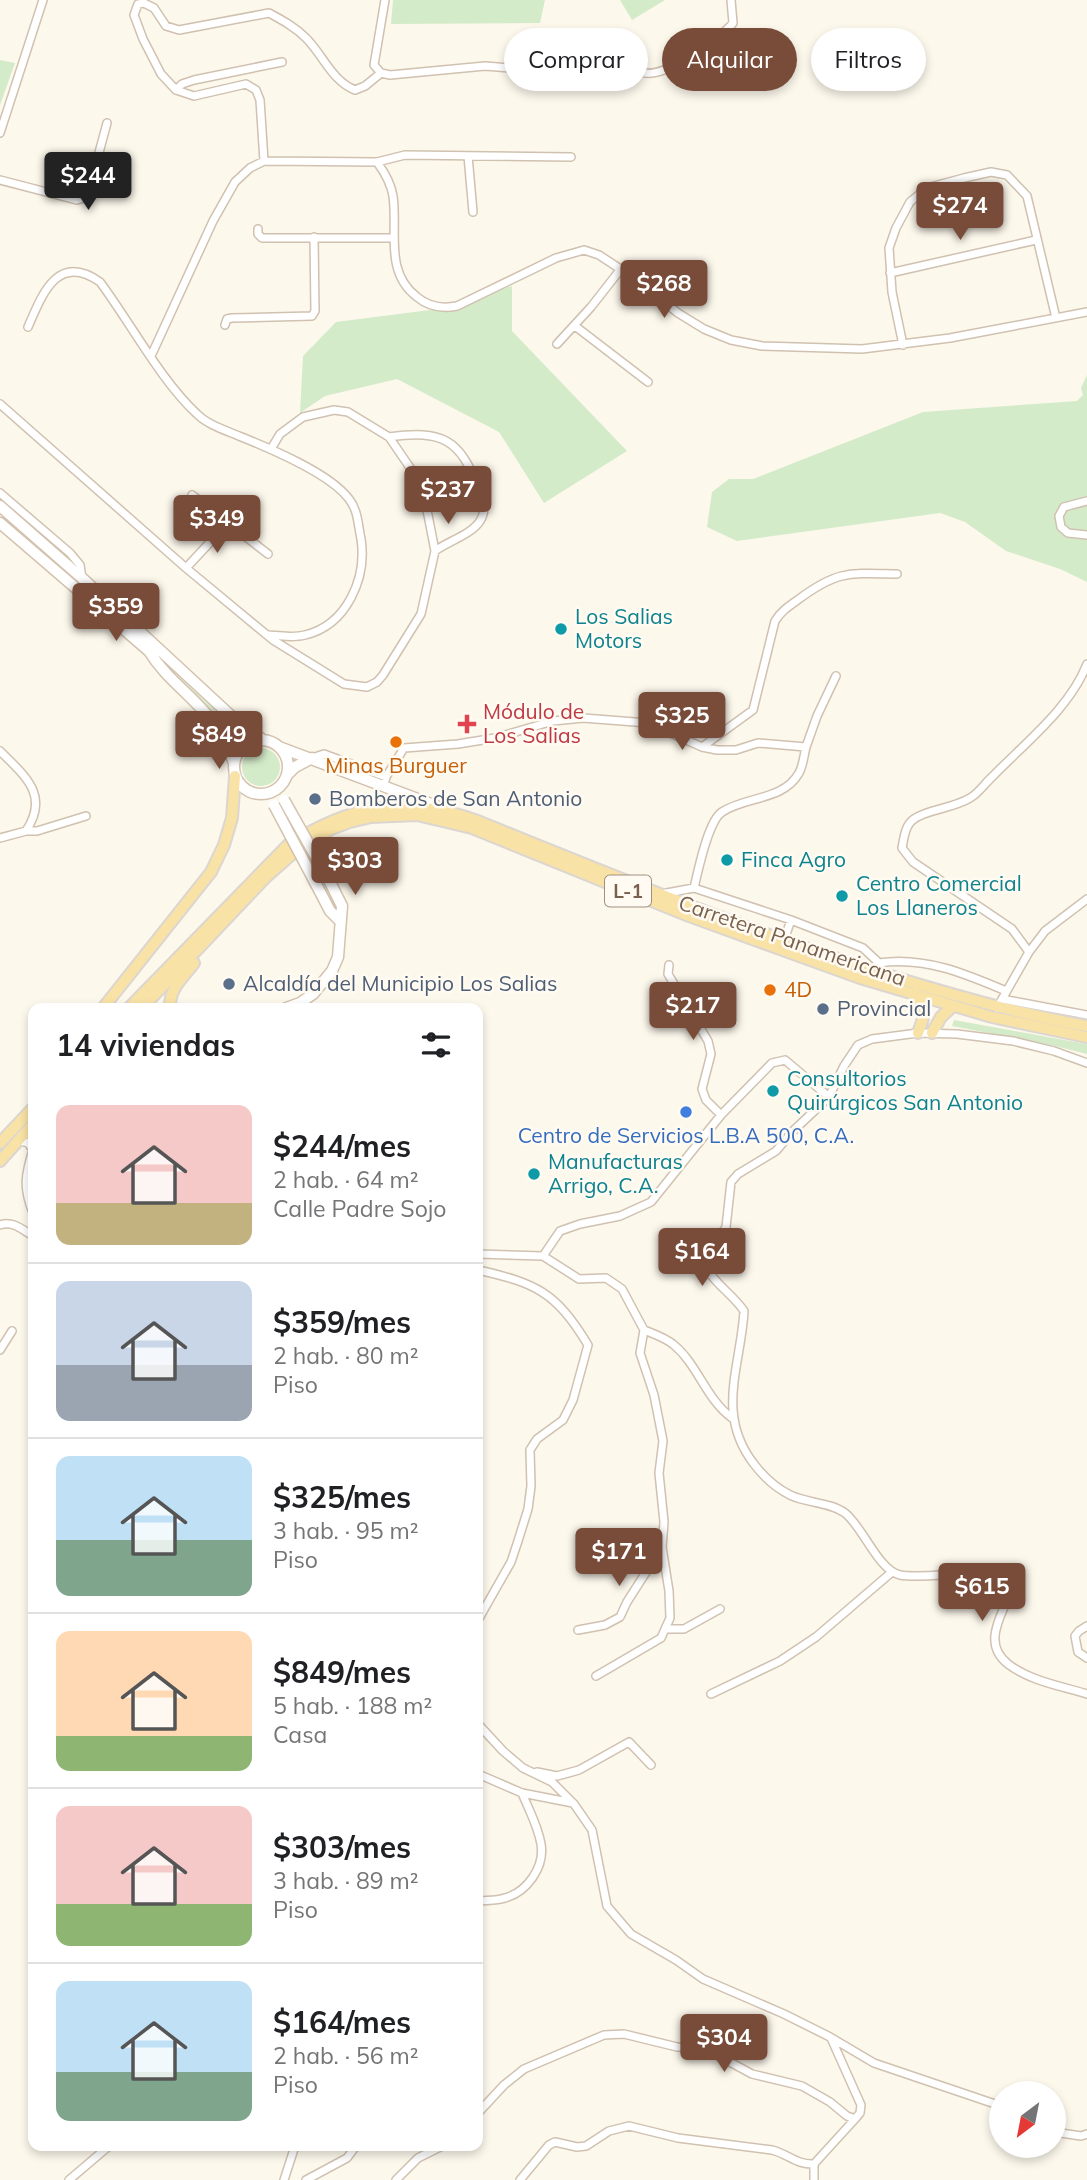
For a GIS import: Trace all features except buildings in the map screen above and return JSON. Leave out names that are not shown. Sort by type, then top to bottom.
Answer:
[{"type":"main road","points":[[107,1003],[211,872],[224,845],[232,818],[235,776]]},
{"type":"main road","name":"Carretera Panamericana","points":[[134,1003],[262,869],[288,845],[315,828],[348,813],[370,808],[446,809],[657,894],[784,940],[1002,999],[1087,1026]]},
{"type":"main road","name":"Carretera Panamericana","points":[[147,1003],[266,877],[316,838],[331,829],[371,817],[417,815],[472,828],[689,916],[860,978],[1003,1020],[1087,1037]]},
{"type":"main road","name":"L-1","points":[[170,1003],[175,986],[192,966],[205,942]]},
{"type":"main road","points":[[914,993],[923,1004],[925,1012],[918,1033]]},
{"type":"main road","points":[[932,1033],[941,1017],[953,1006]]},
{"type":"main road","points":[[19,1124],[28,1109]]},
{"type":"main road","points":[[0,1143],[28,1114]]},
{"type":"main road","points":[[0,1161],[28,1131]]},
{"type":"street","points":[[0,133],[43,0]]},
{"type":"street","points":[[385,0],[374,65],[381,73],[390,75],[485,66],[504,67]]},
{"type":"street","points":[[648,73],[655,74],[692,56],[724,34],[733,23],[731,0]]},
{"type":"street","points":[[264,161],[260,100],[256,90],[246,84],[194,96],[176,90],[161,74],[143,39],[134,15],[138,4],[144,3],[154,8],[166,26],[179,30],[269,13],[294,27],[308,40],[343,85],[355,90],[365,86],[381,73]]},
{"type":"street","points":[[176,90],[194,80],[282,62]]},
{"type":"street","points":[[0,180],[77,200],[87,197],[107,123]]},
{"type":"street","points":[[151,356],[213,221],[235,182],[250,168],[264,161],[377,162],[405,155],[571,157]]},
{"type":"street","points":[[468,156],[473,212]]},
{"type":"street","points":[[377,162],[391,187],[397,272],[409,291],[424,303],[446,308],[457,306],[572,252],[584,250],[599,255],[634,278],[678,313],[704,329],[731,341],[762,346],[862,349],[904,345],[1087,312]]},
{"type":"street","points":[[904,345],[890,273],[889,248],[896,228],[911,202],[927,188],[990,172],[1007,175],[1027,196],[1056,318]]},
{"type":"street","points":[[258,229],[262,239],[394,238]]},
{"type":"street","points":[[225,325],[227,319],[232,318],[312,316],[315,311],[314,237]]},
{"type":"street","points":[[890,273],[1036,240]]},
{"type":"street","points":[[557,344],[620,270]]},
{"type":"street","points":[[28,327],[52,280],[61,275],[81,272],[100,282],[151,356],[185,402],[199,416],[271,449],[321,476],[350,499],[356,513],[363,555],[362,571],[353,594],[327,625],[306,635],[268,635]]},
{"type":"street","points":[[575,326],[648,382]]},
{"type":"street","points":[[0,404],[186,568],[268,635],[344,684],[367,687],[377,682],[421,614],[435,551],[421,488],[389,436],[355,415],[334,410],[316,412],[292,425],[271,449]]},
{"type":"street","points":[[389,436],[415,433],[443,439],[461,453],[471,467],[484,505],[483,513],[474,528],[435,551]]},
{"type":"street","points":[[0,493],[70,553],[80,565],[82,578]]},
{"type":"street","points":[[192,495],[268,554]]},
{"type":"street","points":[[1087,501],[1064,508],[1059,516],[1061,527],[1068,533],[1087,535]]},
{"type":"street","points":[[0,506],[230,715],[263,740],[385,781],[446,809]]},
{"type":"street","points":[[0,523],[149,651],[160,669],[211,718],[234,763],[235,776],[249,792],[271,793],[280,787],[295,766],[312,758]]},
{"type":"street","points":[[186,568],[228,523]]},
{"type":"street","points":[[702,747],[753,710],[775,621],[781,612],[822,582],[853,573],[897,574]]},
{"type":"street","points":[[1028,952],[1012,929],[913,862],[902,849],[905,832],[913,820],[932,812],[953,808],[973,796],[1035,737],[1063,702],[1087,664]]},
{"type":"street","points":[[694,888],[706,845],[721,813],[788,786],[799,773],[817,716],[836,676]]},
{"type":"street","points":[[385,781],[404,748],[470,742],[553,721],[583,718],[648,723],[702,747],[717,750],[736,750],[758,743],[806,747]]},
{"type":"street","points":[[234,763],[241,749],[247,744],[263,740]]},
{"type":"street","points":[[279,747],[286,755],[288,775]]},
{"type":"street","points":[[0,751],[33,788],[37,803],[33,820],[26,831]]},
{"type":"street","points":[[280,787],[284,800],[342,906],[338,957],[332,971],[313,994],[300,1003]]},
{"type":"street","points":[[260,794],[274,805],[330,911],[339,920]]},
{"type":"street","points":[[0,838],[37,831],[86,816]]},
{"type":"street","points":[[657,894],[694,888],[863,947],[876,967],[905,961],[930,964],[964,973],[1002,999],[1087,1015]]},
{"type":"street","points":[[1002,999],[1028,952],[1045,931],[1087,899]]},
{"type":"street","points":[[784,940],[791,920]]},
{"type":"street","points":[[668,965],[668,974],[708,1041],[711,1054],[702,1089],[706,1100],[721,1115]]},
{"type":"street","points":[[1087,1063],[1055,1051],[1013,1041],[957,1034],[918,1033],[872,1039],[858,1045],[829,1097],[776,1151],[738,1174],[731,1182],[726,1227],[713,1246],[709,1272],[722,1288],[736,1298],[744,1311],[736,1362],[732,1418],[748,1457],[766,1478],[789,1495],[843,1511],[892,1572],[910,1576],[986,1574],[1004,1577],[1009,1581],[1011,1593],[998,1617],[995,1637],[1005,1662],[1034,1678],[1087,1695]]},
{"type":"street","points":[[543,1256],[560,1231],[620,1216],[651,1202],[721,1115],[772,1063],[785,1060],[829,1097]]},
{"type":"street","points":[[20,1141],[28,1143]]},
{"type":"street","points":[[28,1165],[25,1174],[28,1195]]},
{"type":"street","points":[[0,1225],[12,1224],[28,1233]]},
{"type":"street","points":[[483,1254],[543,1256],[579,1279],[606,1278],[615,1282],[622,1289],[644,1330],[674,1345],[719,1409],[732,1418]]},
{"type":"street","points":[[483,1271],[536,1287],[556,1303],[588,1345],[573,1400],[563,1420],[537,1439],[530,1450],[531,1486],[528,1509],[511,1562],[483,1611]]},
{"type":"street","points":[[596,1676],[662,1638],[670,1618],[662,1547],[664,1522],[659,1473],[663,1441],[654,1395],[640,1353],[644,1330]]},
{"type":"street","points":[[0,1350],[12,1331]]},
{"type":"street","points":[[578,1630],[605,1625],[620,1617],[662,1547]]},
{"type":"street","points":[[711,1694],[780,1661],[816,1637],[892,1572]]},
{"type":"street","points":[[667,1629],[684,1629],[720,1609]]},
{"type":"street","points":[[1087,1626],[1075,1636],[1078,1652],[1087,1658]]},
{"type":"street","points":[[483,1729],[523,1768],[552,1782],[574,1804],[592,1830],[607,1906],[631,1934],[703,1979],[741,1994],[830,2037],[874,2063],[989,2102]]},
{"type":"street","points":[[523,1768],[557,1776],[579,1770],[629,1741],[651,1765]]},
{"type":"street","points":[[483,1776],[522,1793],[574,1804]]},
{"type":"street","points":[[483,1900],[506,1898],[524,1889],[539,1867],[542,1847],[522,1793]]},
{"type":"street","points":[[483,2107],[503,2085],[524,2069],[551,2060],[604,2035],[624,2034],[677,2047],[704,2048],[751,2074],[802,2086],[855,2119]]},
{"type":"street","points":[[814,2180],[814,2164],[860,2113],[861,2105],[830,2037]]},
{"type":"street","points":[[520,2180],[549,2145],[555,2142],[577,2147],[586,2146],[608,2131],[629,2126],[678,2138],[772,2150],[783,2153],[798,2164],[814,2164]]},
{"type":"street","points":[[1066,2134],[1087,2134]]},
{"type":"street","points":[[69,2180],[103,2151]]},
{"type":"street","points":[[284,2180],[293,2151]]},
{"type":"street","points":[[306,2180],[347,2158],[352,2151]]},
{"type":"street","points":[[396,2180],[418,2158],[432,2151]]},
{"type":"green space","points":[[393,0],[545,0],[540,23],[391,24]]},
{"type":"green space","points":[[620,0],[665,0],[632,20]]},
{"type":"green space","points":[[0,60],[15,63],[0,105]]},
{"type":"green space","points":[[512,286],[512,331],[627,451],[544,503],[499,432],[397,379],[325,396],[300,413],[303,356],[336,322],[430,310]]},
{"type":"green space","points":[[1087,375],[1087,582],[1060,569],[1006,551],[965,522],[940,513],[737,541],[707,527],[712,492],[729,479],[753,479],[923,412],[1077,401],[1083,395],[1081,388]]},
{"type":"green space","points":[[178,676],[217,712],[254,736],[238,744],[234,751]]},
{"type":"green space","points":[[261,748],[274,754],[280,767],[274,780],[261,786],[248,780],[242,767],[248,754]]},
{"type":"green space","points":[[954,1020],[1087,1044],[1087,1054],[952,1026]]},
{"type":"place","name":"Los Salias Motors","points":[[561,629]]},
{"type":"place","name":"Módulo de Los Salias","points":[[467,724]]},
{"type":"place","name":"Minas Burguer","points":[[396,742]]},
{"type":"place","name":"Bomberos de San Antonio","points":[[315,799]]},
{"type":"place","name":"Finca Agro","points":[[727,860]]},
{"type":"place","name":"Centro Comercial Los Llaneros","points":[[842,896]]},
{"type":"place","name":"Alcaldía del Municipio Los Salias","points":[[229,984]]},
{"type":"place","name":"4D","points":[[770,990]]},
{"type":"place","name":"Provincial","points":[[823,1009]]},
{"type":"place","name":"Consultorios Quirúrgicos San Antonio","points":[[773,1091]]},
{"type":"place","name":"Centro de Servicios L.B.A 500, C.A.","points":[[686,1112]]},
{"type":"place","name":"Manufacturas Arrigo, C.A.","points":[[534,1174]]}]
